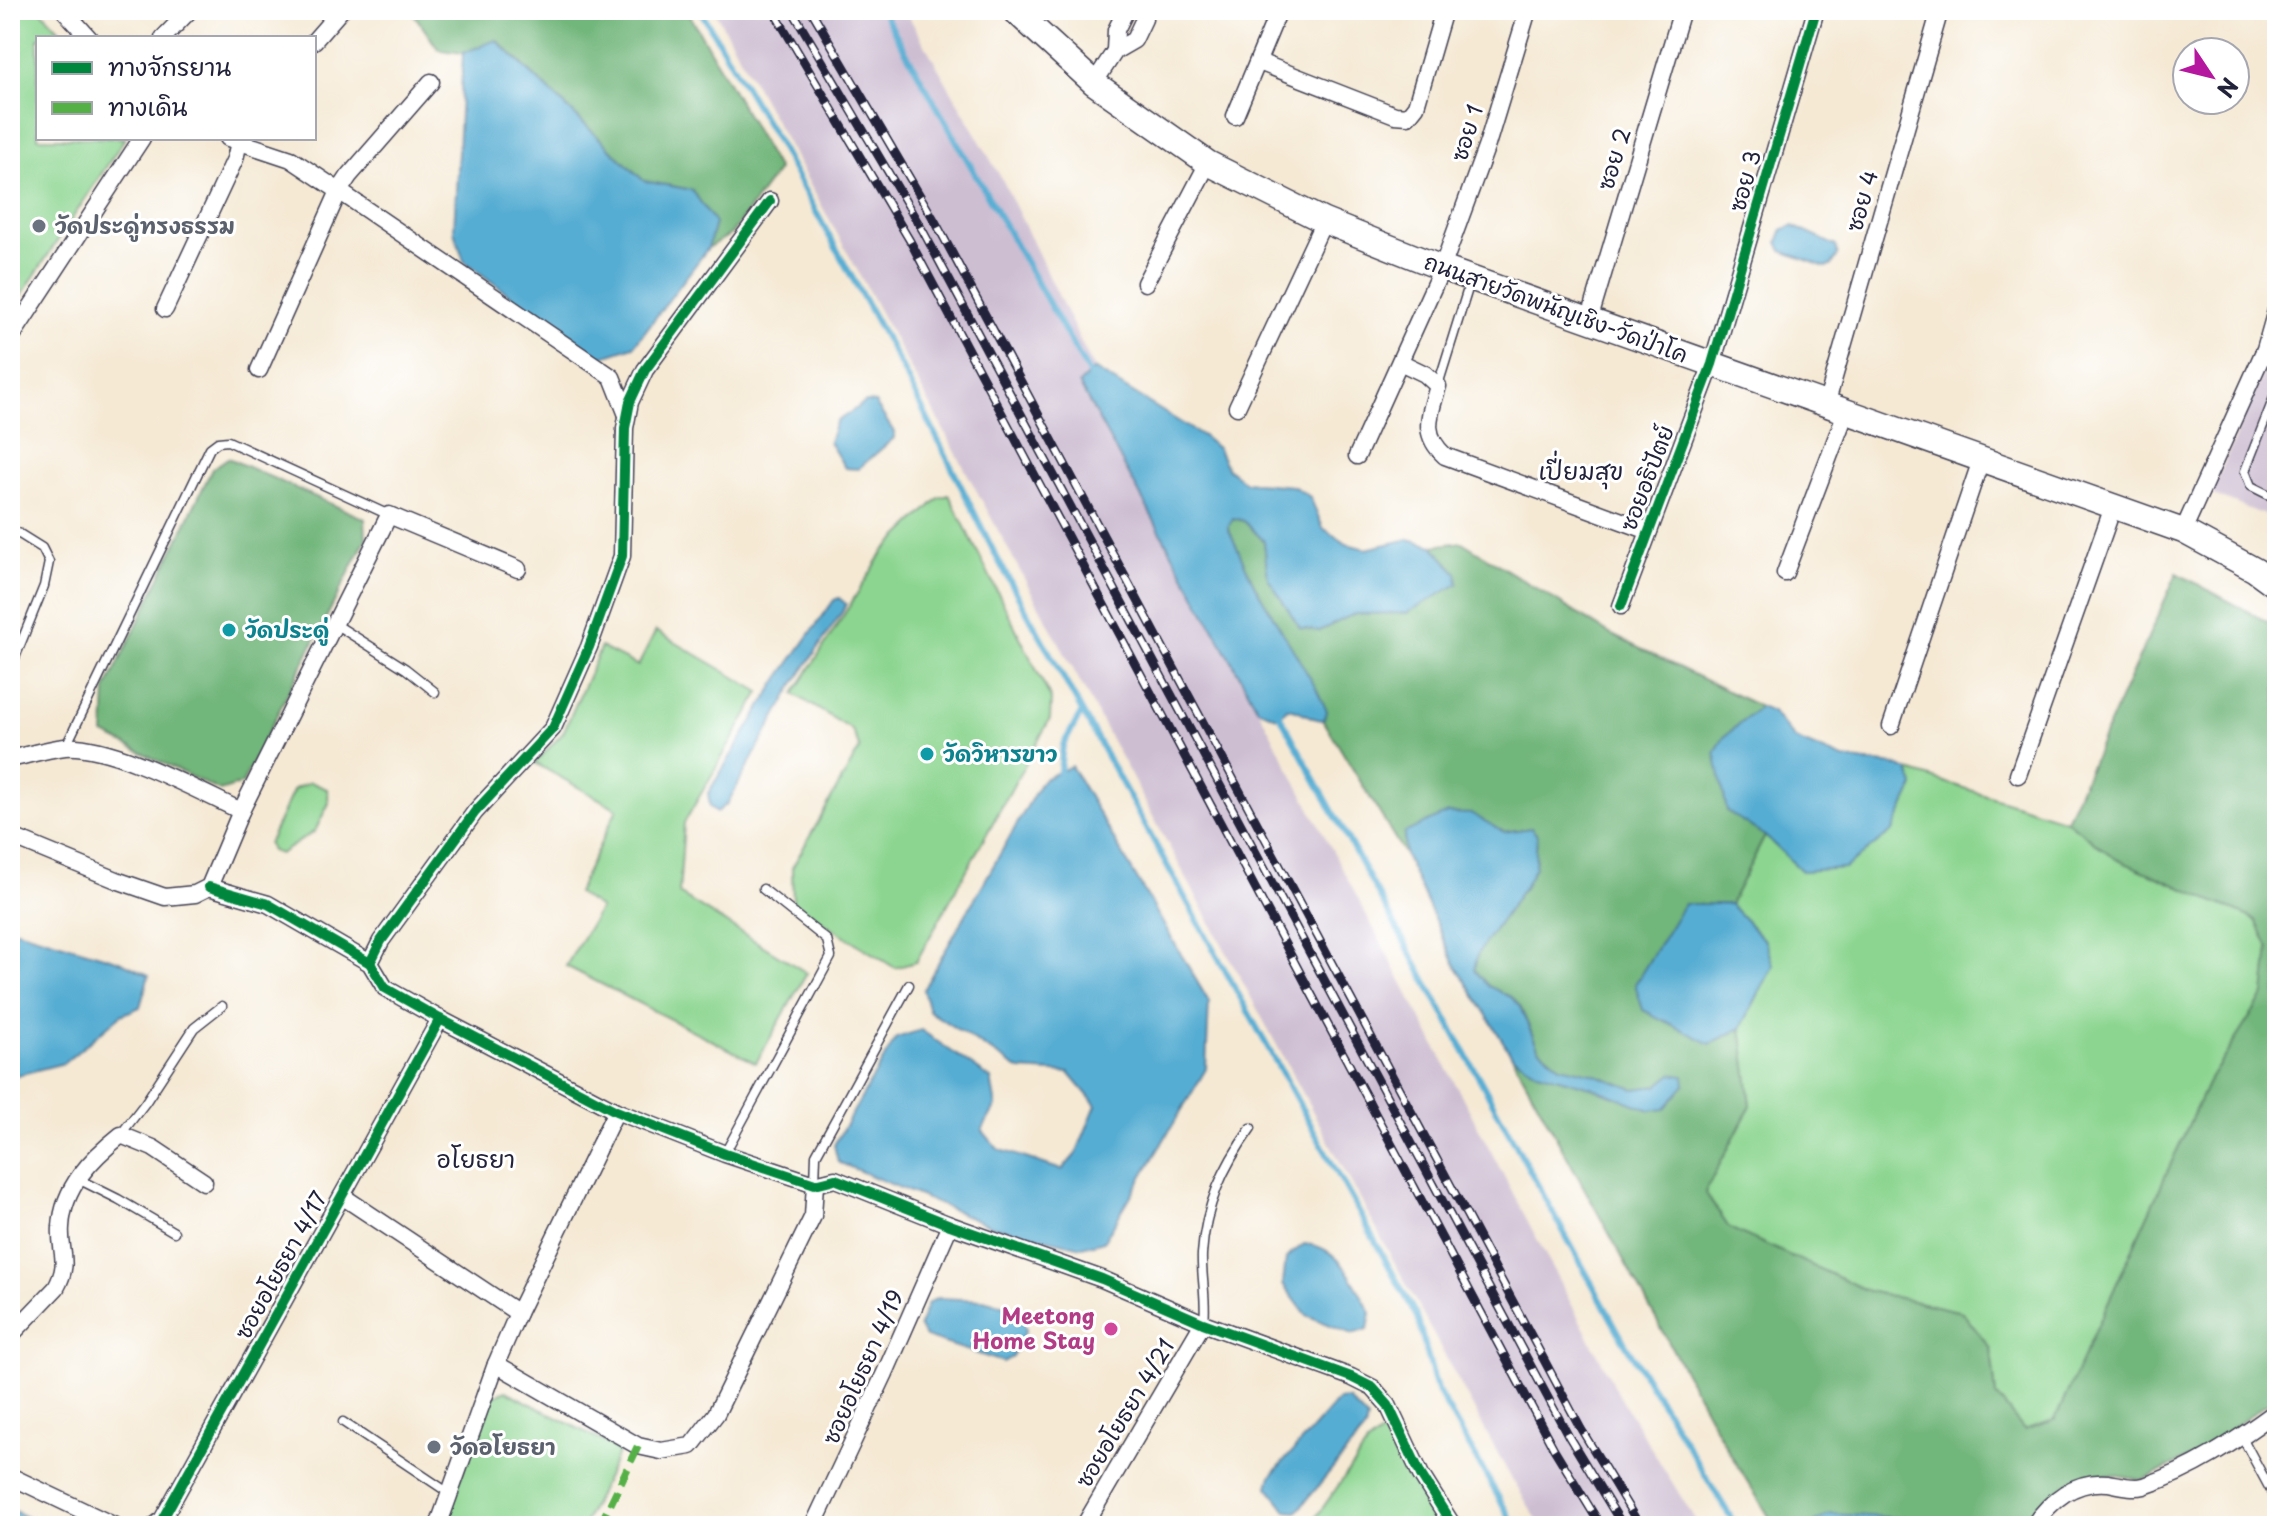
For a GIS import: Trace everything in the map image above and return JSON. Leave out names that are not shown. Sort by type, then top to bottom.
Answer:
[{"type":"main road","name":"ถนนสายวัดพนัญเชิง-วัดป่าโค","points":[[1014,10],[1094,83],[1208,163],[1324,221],[1472,279],[2183,531],[2272,572]]},
{"type":"street","points":[[64,10],[87,36]]},
{"type":"street","points":[[165,36],[190,10]]},
{"type":"street","points":[[316,39],[341,10]]},
{"type":"street","points":[[1115,51],[1116,30],[1126,10]]},
{"type":"street","points":[[1094,83],[1115,51],[1134,40],[1144,19],[1143,10]]},
{"type":"street","points":[[1235,116],[1279,10]]},
{"type":"street","points":[[1259,62],[1395,115],[1408,116],[1416,106],[1444,10]]},
{"type":"street","name":"ซอย 1","points":[[1357,456],[1442,268],[1487,145],[1528,10]]},
{"type":"street","name":"ซอย 2","points":[[1589,321],[1682,10]]},
{"type":"street","name":"ซอย 3","points":[[1712,364],[1816,10]]},
{"type":"street","name":"ซอย 4","points":[[1785,573],[1836,408],[1940,10]]},
{"type":"street","points":[[259,370],[339,191],[431,82]]},
{"type":"street","points":[[10,339],[141,140]]},
{"type":"street","points":[[165,309],[235,159],[235,140]]},
{"type":"street","points":[[238,140],[291,159],[612,377],[627,415]]},
{"type":"street","points":[[1145,283],[1208,163]]},
{"type":"street","points":[[370,963],[381,941],[475,812],[553,728],[589,647],[622,556],[625,428],[630,402],[645,370],[770,201]]},
{"type":"street","points":[[1237,407],[1324,221]]},
{"type":"street","points":[[2183,531],[2265,349],[2277,307]]},
{"type":"street","points":[[1400,362],[1425,374],[1438,386],[1429,421],[1432,444],[1445,456],[1649,531]]},
{"type":"street","name":"ซอยอธิปัตย์","points":[[1621,606],[1712,364]]},
{"type":"street","points":[[612,377],[645,370]]},
{"type":"street","points":[[1891,726],[1981,460]]},
{"type":"street","points":[[2018,775],[2113,507]]},
{"type":"street","points":[[10,836],[165,897],[195,894],[209,887],[241,811],[389,515],[518,569]]},
{"type":"street","points":[[10,759],[66,747],[103,750],[241,811]]},
{"type":"street","points":[[209,887],[268,904],[370,963],[385,988],[616,1111],[725,1154],[815,1184],[835,1179],[950,1225],[1102,1279],[1203,1323],[1351,1377],[1373,1388],[1388,1405],[1421,1475],[1453,1526]]},
{"type":"street","name":"ซอยอโยธยา 4/17","points":[[154,1526],[162,1520],[440,1019]]},
{"type":"street","points":[[438,1526],[496,1364],[616,1111]]},
{"type":"street","points":[[10,1336],[60,1280],[65,1258],[60,1228],[65,1204],[78,1178],[95,1156],[121,1135],[153,1148],[204,1182]]},
{"type":"street","points":[[496,1364],[638,1446],[661,1451],[691,1446],[716,1414],[813,1216],[815,1184]]},
{"type":"street","points":[[342,1196],[518,1313]]},
{"type":"street","name":"ซอยอโยธยา 4/19","points":[[813,1526],[950,1225]]},
{"type":"street","name":"ซอยอโยธยา 4/21","points":[[1084,1526],[1203,1323]]},
{"type":"street","points":[[2033,1526],[2046,1507],[2074,1486],[2102,1483],[2140,1487],[2182,1471],[2242,1437],[2277,1411]]},
{"type":"street","points":[[10,1476],[115,1526]]},
{"type":"lane","points":[[1438,386],[1472,279]]},
{"type":"lane","points":[[2277,390],[2245,471],[2251,486],[2277,499]]},
{"type":"lane","points":[[66,747],[210,448],[218,442],[228,441],[389,515]]},
{"type":"lane","points":[[10,528],[42,548],[49,562],[44,586],[10,670]]},
{"type":"lane","points":[[335,624],[406,669],[435,692]]},
{"type":"lane","points":[[725,1154],[831,957],[827,940],[763,889]]},
{"type":"lane","points":[[815,1184],[816,1155],[909,985]]},
{"type":"lane","points":[[121,1135],[194,1028],[222,1006]]},
{"type":"lane","points":[[1203,1323],[1202,1254],[1211,1199],[1251,1128]]},
{"type":"lane","points":[[78,1178],[174,1232]]},
{"type":"lane","points":[[343,1422],[449,1494]]},
{"type":"lane","points":[[2242,1437],[2277,1502]]},
{"type":"shaded area","points":[[714,10],[905,10],[1004,183],[1094,369],[1079,384],[1258,709],[1624,1404],[1699,1526],[1541,1526],[1509,1474]]},
{"type":"shaded area","points":[[2277,333],[2277,520],[2211,494]]},
{"type":"green space","name":"วัดประดู่ทรงธรรม","points":[[10,10],[41,10],[65,36],[36,36],[36,140],[124,140],[10,313]]},
{"type":"green space","points":[[411,10],[687,10],[778,170],[731,234],[708,248],[715,223],[692,190],[644,181],[497,40],[463,53],[439,50]]},
{"type":"green space","points":[[228,458],[365,519],[366,539],[242,784],[220,791],[104,734],[106,689],[212,469]]},
{"type":"green space","points":[[949,495],[1051,699],[1050,719],[916,962],[895,968],[793,903],[792,868],[860,748],[852,730],[794,694],[884,551],[939,498]]},
{"type":"green space","points":[[1233,518],[1244,521],[1264,541],[1268,578],[1319,631],[1354,614],[1408,613],[1457,573],[1433,546],[1462,542],[1610,634],[1760,707],[1725,736],[1727,811],[1765,836],[1730,904],[1684,904],[1710,1044],[1741,1028],[1751,1105],[1705,1192],[1729,1228],[1868,1291],[1962,1312],[1991,1349],[1996,1395],[2024,1430],[2055,1420],[2207,1084],[2264,995],[2269,948],[2256,920],[2116,859],[2066,820],[2177,573],[2277,627],[2277,1396],[2199,1453],[2143,1480],[2103,1474],[2072,1481],[2041,1502],[2021,1526],[1931,1526],[1922,1519],[1775,1526],[1726,1447],[1512,1056],[1538,1072],[1591,1087],[1650,1110],[1672,1074],[1657,1086],[1634,1089],[1591,1073],[1560,1066],[1538,1048],[1520,1006],[1511,997],[1488,986],[1474,970],[1478,953],[1535,867],[1537,835],[1531,828],[1504,832],[1472,815],[1404,833],[1405,855],[1323,720],[1327,711],[1254,584],[1227,528]]},
{"type":"green space","points":[[656,631],[760,692],[684,823],[679,894],[807,973],[756,1063],[566,966],[600,908],[577,893],[617,809],[535,763],[563,733],[601,647],[638,666]]},
{"type":"green space","points":[[1909,771],[2066,820],[2116,859],[2256,920],[2269,947],[2264,995],[2207,1084],[2055,1420],[2024,1430],[1996,1395],[1991,1349],[1962,1312],[1868,1291],[1729,1228],[1705,1192],[1751,1105],[1741,1028],[1773,966],[1765,941],[1730,904],[1765,836],[1802,871],[1846,867],[1893,830],[1914,786]]},
{"type":"green space","points":[[310,782],[327,789],[329,803],[315,831],[280,854],[271,851],[268,844],[294,789]]},
{"type":"green space","points":[[506,1391],[620,1450],[583,1526],[441,1526],[492,1396]]},
{"type":"green space","points":[[1390,1427],[1413,1479],[1442,1526],[1310,1526],[1367,1445]]},
{"type":"water","points":[[496,40],[644,181],[692,190],[715,223],[708,248],[634,346],[595,359],[464,261],[454,231],[463,53]]},
{"type":"water","points":[[1793,226],[1836,246],[1838,255],[1831,266],[1825,267],[1782,251],[1778,242],[1783,229]]},
{"type":"water","points":[[1094,369],[1204,437],[1218,449],[1227,468],[1245,482],[1293,486],[1310,497],[1323,528],[1347,544],[1366,549],[1409,539],[1433,546],[1457,573],[1458,584],[1407,613],[1354,614],[1319,631],[1300,628],[1268,578],[1264,541],[1244,521],[1233,518],[1228,528],[1254,584],[1327,711],[1323,720],[1287,708],[1279,718],[1258,709],[1079,384]]},
{"type":"water","points":[[866,402],[875,403],[894,432],[894,438],[858,469],[845,468],[829,442],[836,422]]},
{"type":"water","points":[[839,598],[846,604],[842,612],[794,684],[727,804],[717,812],[710,807],[708,793],[779,678],[834,600]]},
{"type":"water","points":[[1760,707],[1772,712],[1795,739],[1843,759],[1894,765],[1909,771],[1914,786],[1893,831],[1845,868],[1802,871],[1765,836],[1727,811],[1715,752],[1725,736]]},
{"type":"water","points":[[1071,766],[1209,1002],[1206,1069],[1104,1241],[1082,1247],[991,1226],[838,1162],[834,1145],[896,1038],[921,1030],[991,1079],[996,1106],[982,1130],[998,1149],[1062,1170],[1076,1154],[1096,1105],[1069,1073],[1020,1070],[929,1011],[923,990],[1042,780]]},
{"type":"water","points":[[1447,813],[1472,814],[1504,832],[1531,828],[1537,835],[1535,867],[1478,953],[1474,970],[1488,986],[1511,997],[1520,1007],[1538,1048],[1560,1066],[1591,1073],[1634,1089],[1657,1086],[1672,1074],[1684,1076],[1685,1085],[1665,1108],[1650,1110],[1591,1087],[1538,1072],[1512,1056],[1455,964],[1405,855],[1404,833]]},
{"type":"water","points":[[1684,904],[1730,904],[1765,941],[1773,966],[1741,1028],[1710,1044],[1643,1010],[1635,984]]},
{"type":"water","points":[[10,928],[117,960],[149,975],[140,1007],[121,1015],[64,1063],[10,1077]]},
{"type":"water","points":[[1304,1244],[1328,1252],[1345,1268],[1371,1313],[1368,1329],[1352,1334],[1306,1315],[1283,1284],[1286,1258]]},
{"type":"water","points":[[938,1298],[983,1300],[1018,1309],[1026,1330],[1012,1357],[1003,1362],[925,1337],[919,1326],[928,1303]]},
{"type":"water","points":[[1348,1399],[1367,1419],[1365,1430],[1297,1512],[1287,1511],[1268,1487],[1271,1476],[1338,1400]]},
{"type":"water","points":[[10,1509],[44,1526],[10,1526]]},
{"type":"water","points":[[1830,1514],[1923,1519],[1931,1526],[1814,1526]]},
{"type":"waterway","points":[[700,10],[777,141],[902,368],[996,556],[1417,1317],[1437,1390],[1515,1526]]},
{"type":"waterway","points":[[882,10],[1092,379]]},
{"type":"waterway","points":[[1277,710],[1623,1340],[1736,1526]]},
{"type":"waterway","points":[[1059,779],[1063,745],[1082,712]]},
{"type":"railway","points":[[773,10],[910,241],[1554,1449],[1601,1526]]},
{"type":"railway","points":[[792,10],[923,231],[1569,1437],[1623,1526]]},
{"type":"railway","points":[[811,10],[936,223],[1581,1429],[1640,1526]]},
{"type":"marked path","points":[[600,1526],[638,1446]]},
{"type":"cycle path","points":[[1621,606],[1712,364],[1816,10]]},
{"type":"cycle path","points":[[370,963],[381,941],[475,812],[553,728],[589,647],[622,556],[625,428],[630,402],[645,370],[770,201]]},
{"type":"cycle path","points":[[209,887],[268,904],[370,963],[385,988],[616,1111],[725,1154],[815,1184],[835,1179],[950,1225],[1102,1279],[1203,1323],[1351,1377],[1373,1388],[1388,1405],[1421,1475],[1453,1526]]},
{"type":"cycle path","points":[[154,1526],[162,1520],[440,1019]]},
{"type":"place","name":"วัดประดู่ทรงธรรม","points":[[39,226]]},
{"type":"place","name":"วัดประดู่","points":[[229,630]]},
{"type":"place","name":"วัดวิหารขาว","points":[[927,754]]},
{"type":"place","name":"Meetong Home Stay","points":[[1111,1329]]},
{"type":"place","name":"วัดอโยธยา","points":[[434,1447]]},
{"type":"district","name":"เปี่ยมสุข","points":[[1581,472]]},
{"type":"district","name":"อโยธยา","points":[[476,1160]]}]
